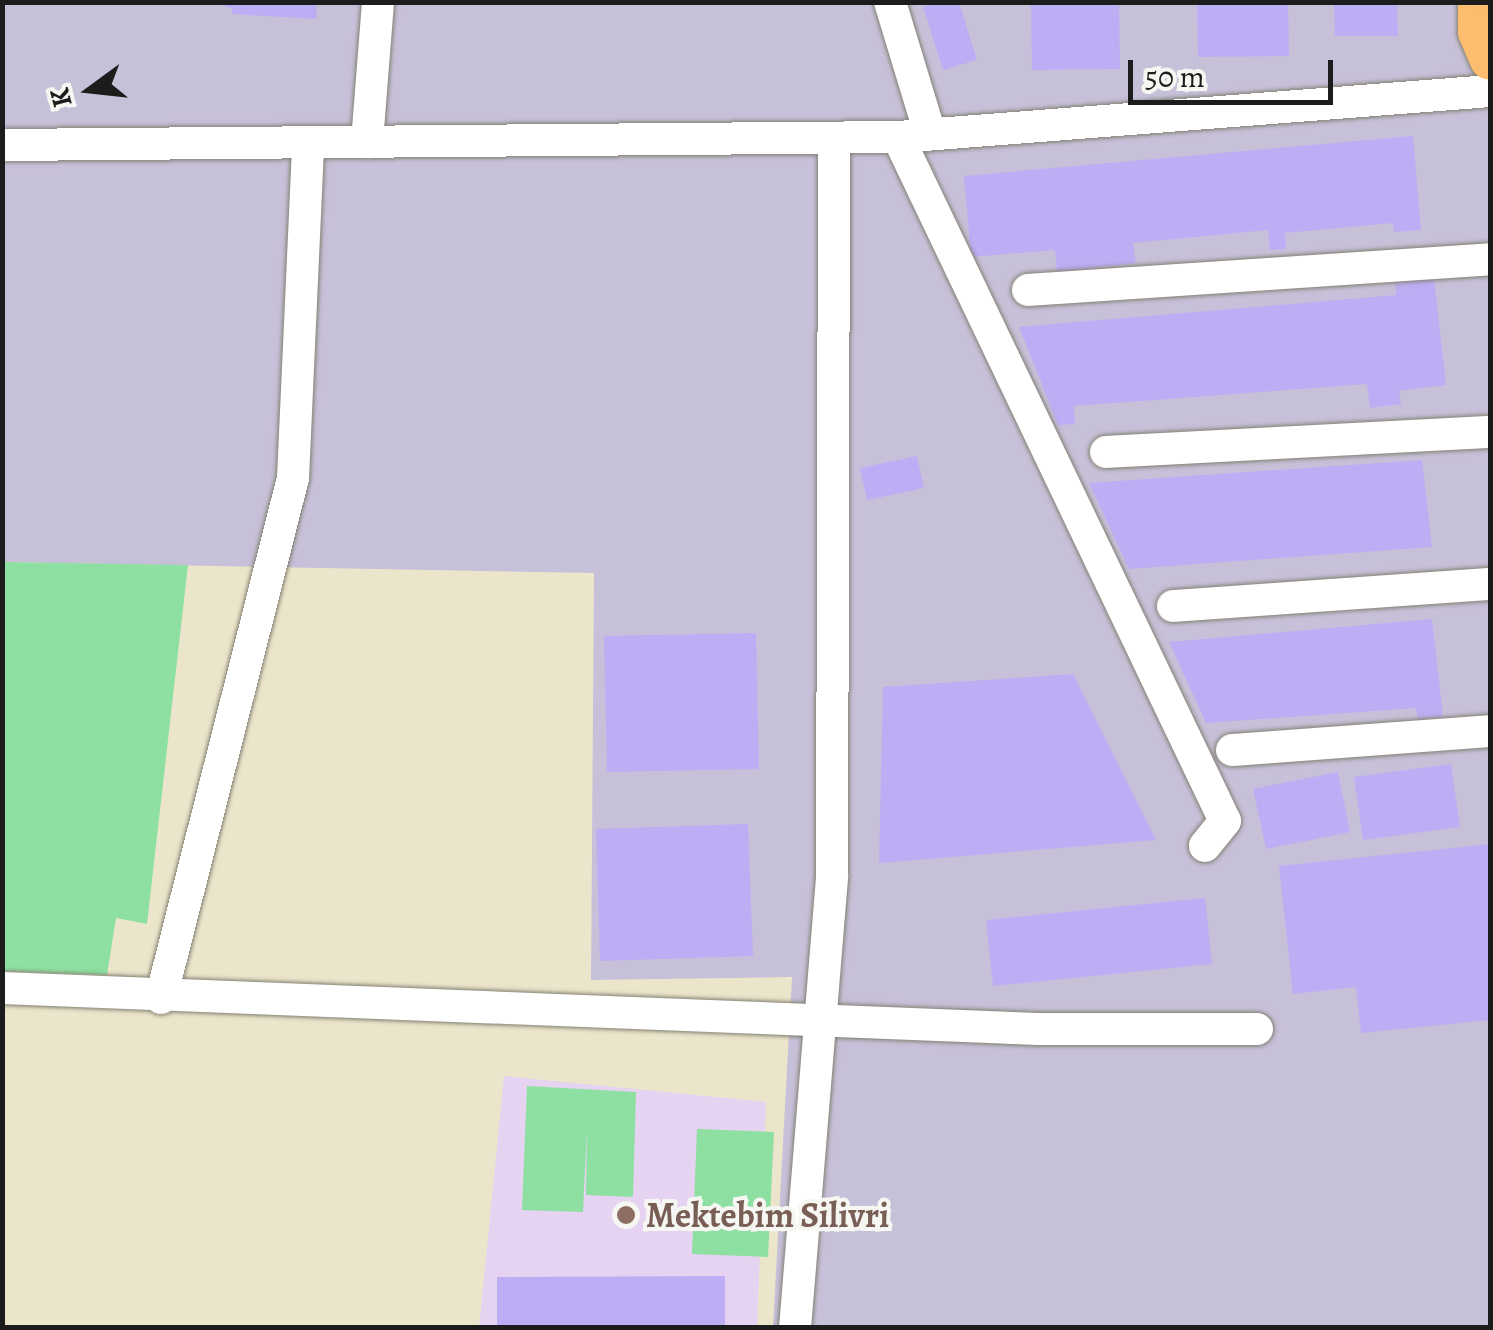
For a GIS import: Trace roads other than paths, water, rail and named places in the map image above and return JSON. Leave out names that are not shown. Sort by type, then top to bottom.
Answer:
[{"type":"main road","points":[[1478,2],[1478,32],[1490,60]]},
{"type":"street","points":[[367,142],[378,2]]},
{"type":"street","points":[[890,2],[914,136],[1225,821],[1205,846]]},
{"type":"street","points":[[2,144],[914,136],[1490,91]]},
{"type":"street","points":[[795,1328],[832,877],[834,138]]},
{"type":"street","points":[[162,998],[293,478],[308,142]]},
{"type":"street","points":[[1028,290],[1490,259]]},
{"type":"street","points":[[1106,452],[1490,432]]},
{"type":"street","points":[[1173,606],[1490,584]]},
{"type":"street","points":[[1232,750],[1490,731]]},
{"type":"street","points":[[2,988],[162,998],[819,1017],[1038,1030],[1258,1029]]},
{"type":"place","name":"Mektebim Silivri","points":[[626,1215]]}]
